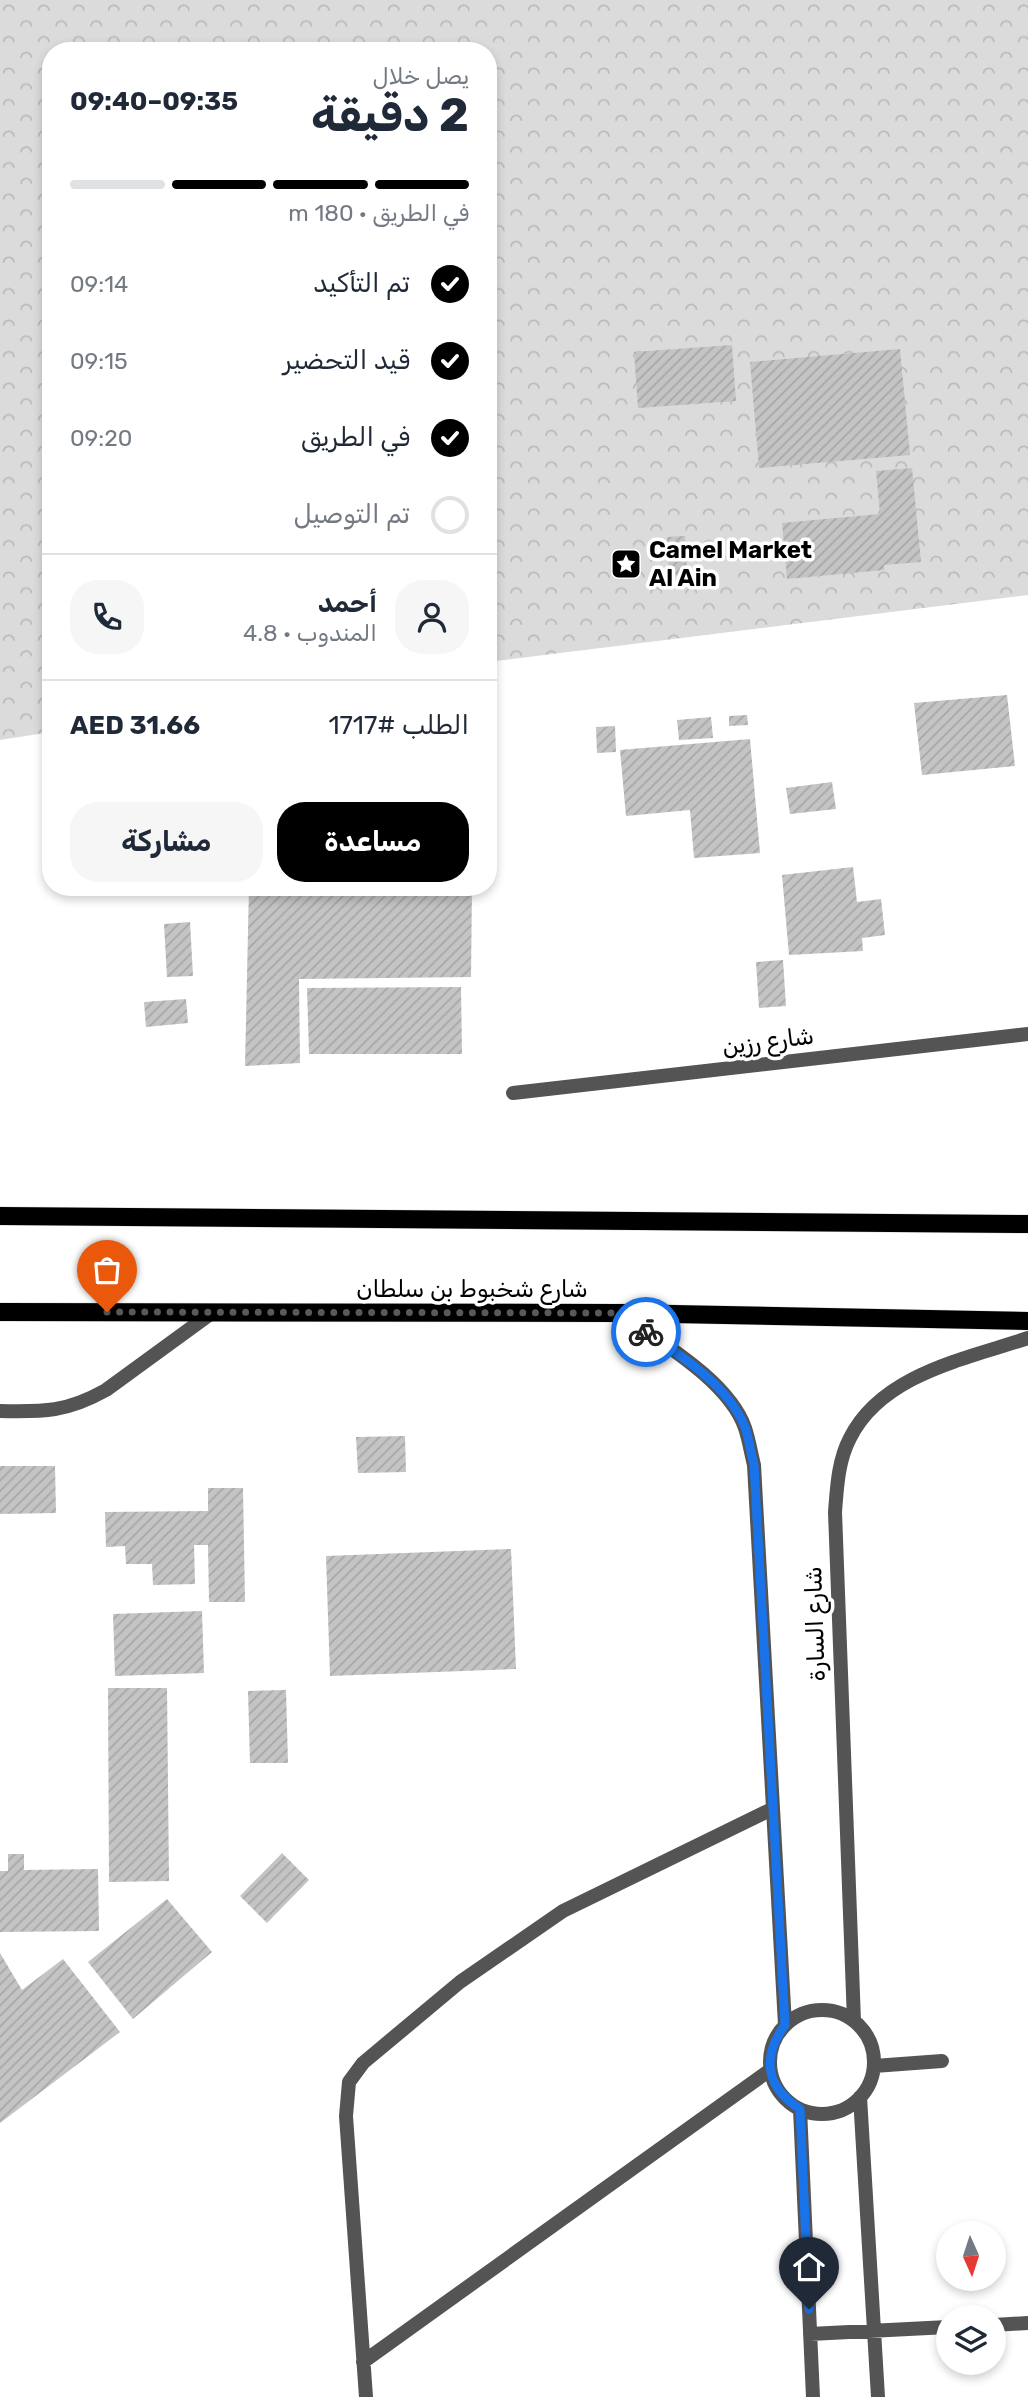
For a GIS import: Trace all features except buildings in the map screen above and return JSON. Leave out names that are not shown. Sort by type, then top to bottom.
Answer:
[{"type":"main road","points":[[0,1216],[1028,1223]]},
{"type":"main road","name":"شارع شخبوط بن سلطان","points":[[0,1312],[620,1313],[1028,1321]]},
{"type":"lane","name":"شارع رزين","points":[[513,1093],[1028,1034]]},
{"type":"lane","points":[[0,1411],[52,1411],[89,1399],[106,1390],[214,1312]]},
{"type":"lane","points":[[620,1313],[702,1371],[726,1397],[745,1426],[754,1465],[785,2025]]},
{"type":"lane","name":"شارع السارة","points":[[854,2021],[835,1525],[838,1476],[849,1440],[864,1416],[896,1388],[933,1370],[1028,1338]]},
{"type":"lane","points":[[366,2397],[346,2116],[349,2082],[363,2063],[460,1982],[563,1911],[772,1810]]},
{"type":"lane","points":[[819,2010],[837,2012],[854,2021],[866,2034],[872,2049],[874,2066],[870,2083],[860,2097],[848,2107],[832,2113],[816,2114],[785,2100],[775,2087],[770,2070],[770,2053],[785,2025],[801,2014],[819,2010]]},
{"type":"lane","points":[[874,2066],[942,2061]]},
{"type":"lane","points":[[363,2362],[770,2070]]},
{"type":"lane","points":[[860,2097],[878,2397]]},
{"type":"lane","points":[[800,2109],[813,2397]]},
{"type":"lane","points":[[1006,2324],[1028,2323]]},
{"type":"lane","points":[[810,2334],[936,2328]]},
{"type":"green space","points":[[0,0],[1028,0],[1028,595],[497,661],[497,42],[42,42],[42,733],[0,740]]},
{"type":"way so far","points":[[107,1312],[620,1313],[646,1332]]},
{"type":"place","name":"Camel Market Al Ain","points":[[626,564]]},
{"type":"route","points":[[646,1332],[702,1371],[726,1397],[745,1426],[754,1465],[785,2025],[770,2053],[770,2070],[775,2087],[785,2100],[800,2109],[809,2309]]}]
